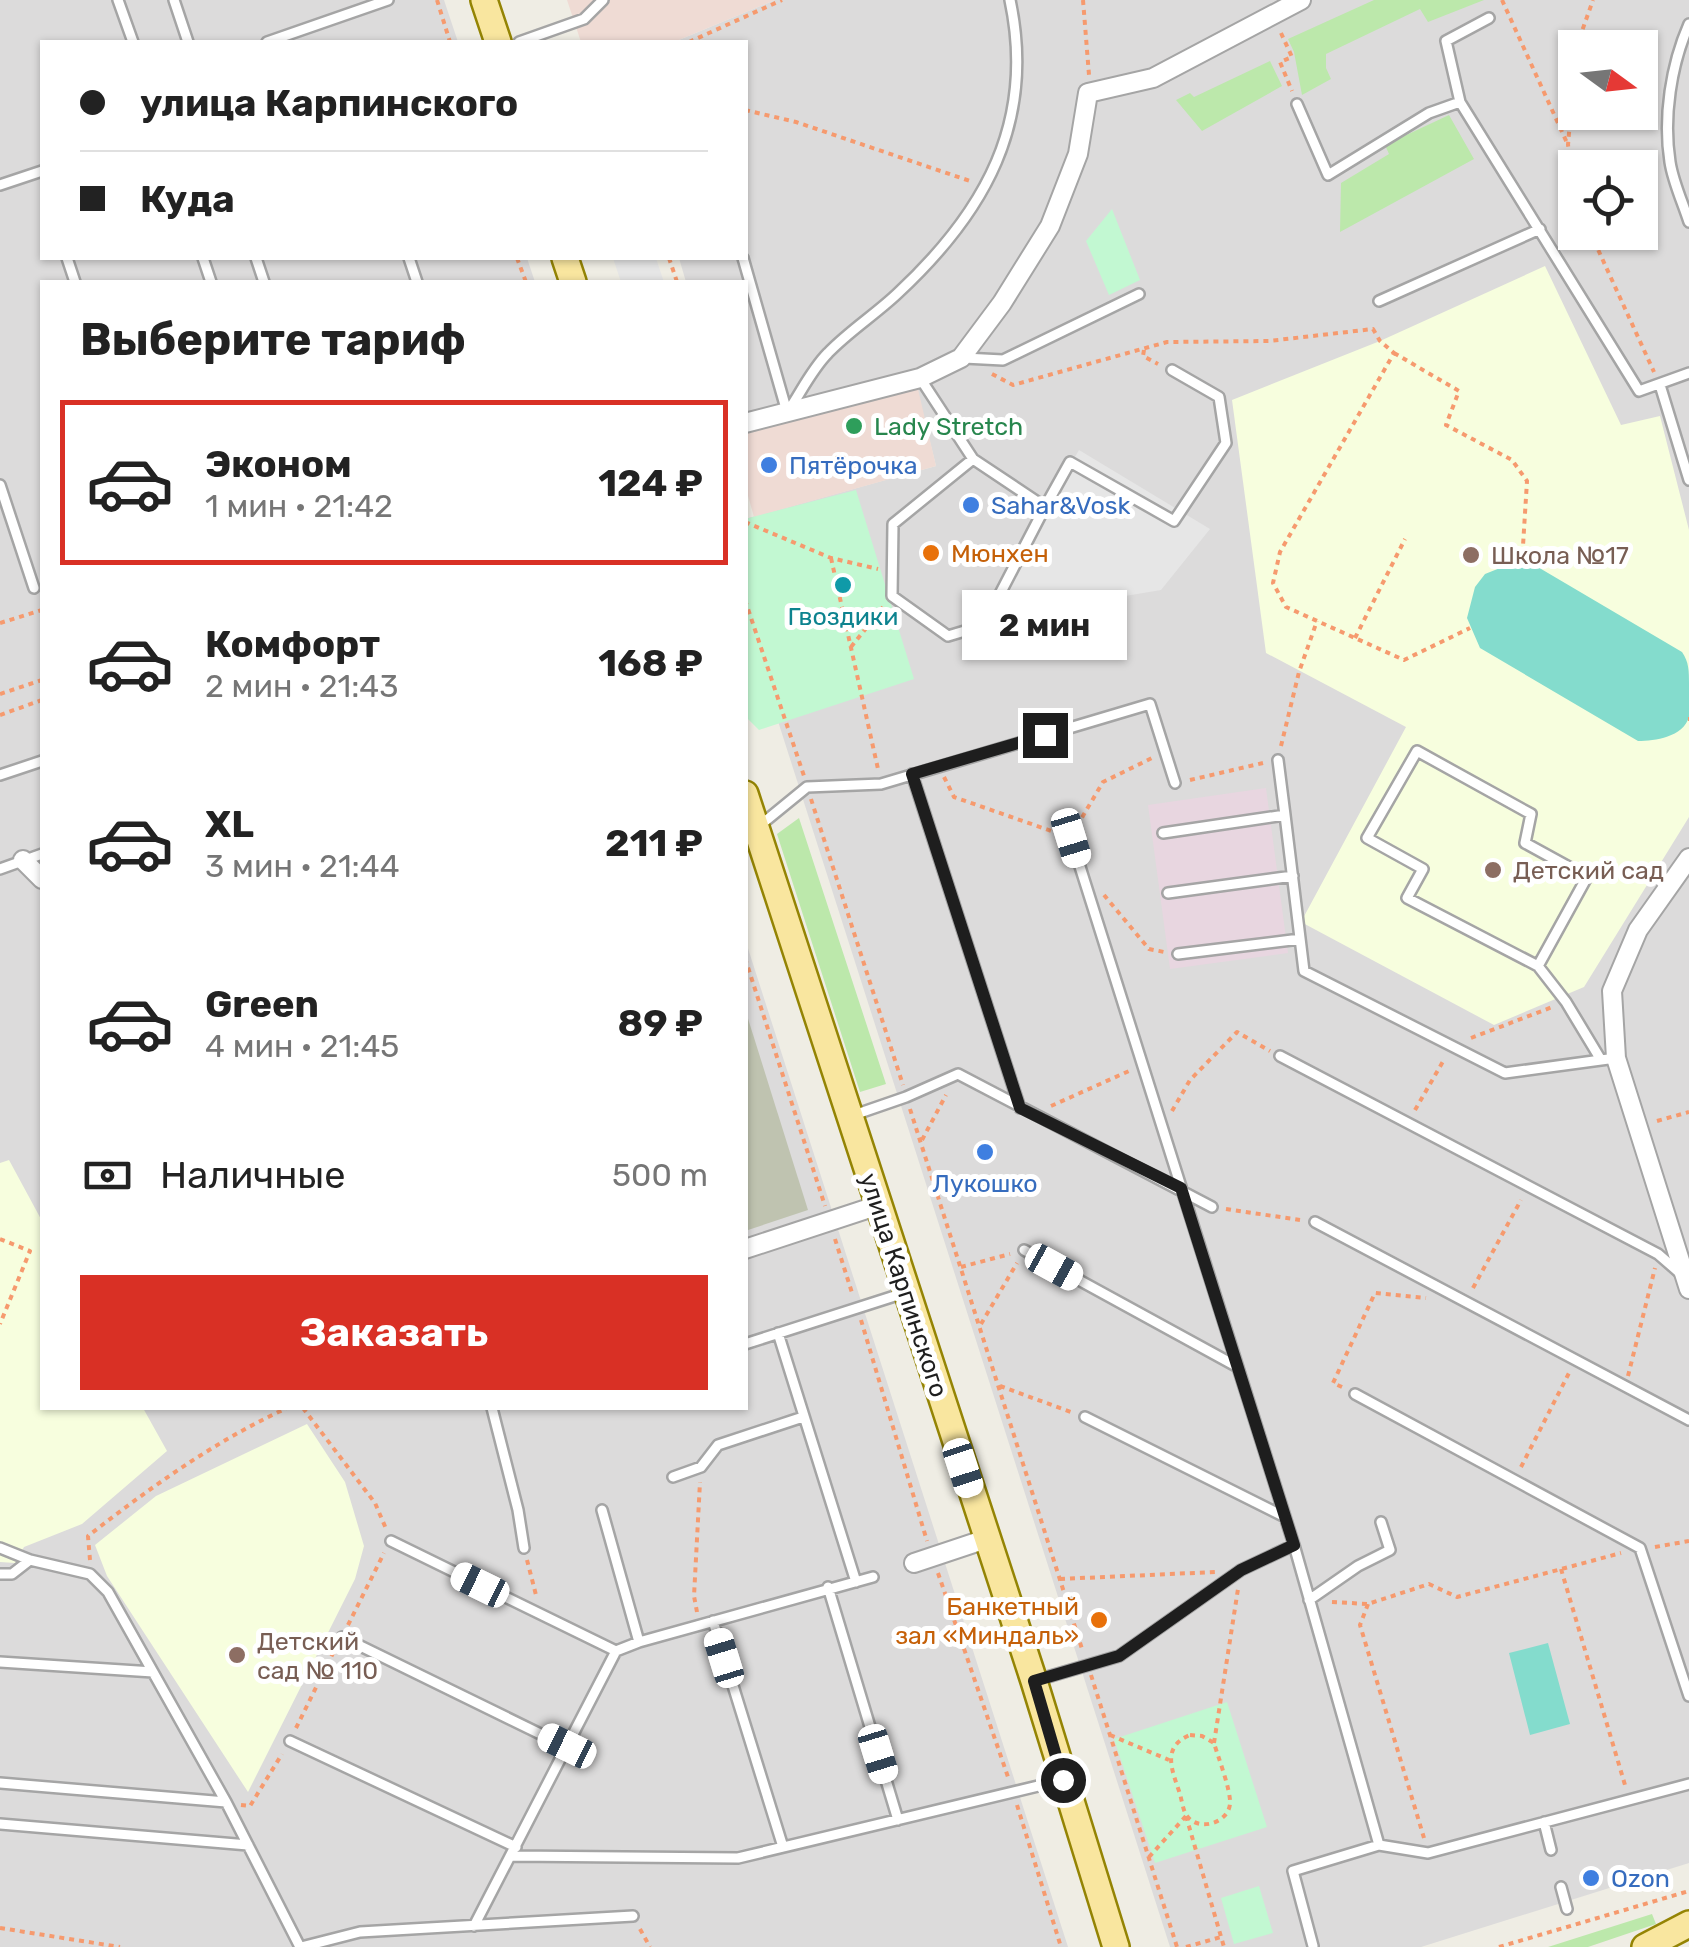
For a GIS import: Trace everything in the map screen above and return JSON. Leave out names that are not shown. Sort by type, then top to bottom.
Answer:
[{"type":"main road","points":[[484,0],[497,40]]},
{"type":"main road","name":"улица Карпинского","points":[[748,802],[1034,1681],[1116,1947]]},
{"type":"main road","points":[[1645,1947],[1689,1924]]},
{"type":"street","points":[[748,422],[920,378],[961,358],[1002,303],[1050,226],[1078,154],[1088,93],[1153,78],[1301,0]]},
{"type":"street","points":[[1687,1284],[1638,1126],[1609,1059],[1612,991],[1638,930],[1689,858]]},
{"type":"street","points":[[23,860],[40,877]]},
{"type":"street","points":[[748,1247],[879,1205]]},
{"type":"street","points":[[923,1560],[986,1539]]},
{"type":"lane","points":[[118,0],[131,40]]},
{"type":"lane","points":[[174,0],[187,40]]},
{"type":"lane","points":[[273,40],[388,0]]},
{"type":"lane","points":[[524,40],[584,20],[603,0]]},
{"type":"lane","points":[[787,412],[826,354],[930,262],[965,222],[987,187],[1002,153],[1018,69],[1010,0]]},
{"type":"lane","points":[[1489,18],[1446,41],[1460,102],[1639,391],[1689,373]]},
{"type":"lane","points":[[1689,24],[1680,43],[1668,104],[1670,163],[1689,222]]},
{"type":"lane","points":[[306,29],[310,40]]},
{"type":"lane","points":[[1297,104],[1328,175],[1429,113],[1460,102]]},
{"type":"lane","points":[[0,185],[40,172]]},
{"type":"lane","points":[[1379,302],[1540,229]]},
{"type":"lane","points":[[744,260],[787,412]]},
{"type":"lane","points":[[961,358],[1004,360],[1139,294]]},
{"type":"lane","points":[[988,617],[1070,462],[1174,521],[1226,442],[1219,397],[1172,370]]},
{"type":"lane","points":[[920,378],[972,459],[1045,507]]},
{"type":"lane","points":[[1660,385],[1686,455],[1689,480]]},
{"type":"lane","points":[[968,630],[948,636],[892,596],[893,524],[972,459]]},
{"type":"lane","points":[[0,485],[34,588]]},
{"type":"lane","points":[[758,827],[807,787],[881,784],[1150,704],[1175,784]]},
{"type":"lane","points":[[1278,760],[1304,971],[1505,1073],[1609,1059],[1538,966],[1406,898],[1423,869],[1367,838],[1418,751],[1531,814],[1525,844],[1587,877],[1538,966]]},
{"type":"lane","points":[[0,776],[40,762]]},
{"type":"lane","points":[[912,774],[1020,1108]]},
{"type":"lane","points":[[1163,834],[1285,815]]},
{"type":"lane","points":[[1071,838],[1286,1517],[1379,1845]]},
{"type":"lane","points":[[0,869],[40,855]]},
{"type":"lane","points":[[1168,894],[1292,876]]},
{"type":"lane","points":[[1178,954],[1300,939]]},
{"type":"lane","points":[[1280,1056],[1658,1254],[1687,1284]]},
{"type":"lane","points":[[850,1116],[958,1074],[1212,1206]]},
{"type":"lane","points":[[1315,1222],[1689,1420]]},
{"type":"lane","points":[[1024,1250],[1236,1366]]},
{"type":"lane","points":[[748,1343],[906,1292]]},
{"type":"lane","points":[[778,1334],[856,1582]]},
{"type":"lane","points":[[1355,1394],[1640,1548],[1689,1696]]},
{"type":"lane","points":[[493,1410],[524,1548]]},
{"type":"lane","points":[[674,1477],[701,1468],[718,1445],[803,1417]]},
{"type":"lane","points":[[1085,1417],[1286,1517]]},
{"type":"lane","points":[[602,1510],[639,1642]]},
{"type":"lane","points":[[1309,1600],[1358,1566],[1390,1550],[1381,1522]]},
{"type":"lane","points":[[390,1540],[616,1651]]},
{"type":"lane","points":[[1034,1681],[1119,1656],[1241,1570],[1294,1545]]},
{"type":"lane","points":[[0,1548],[30,1560],[90,1574],[108,1592],[226,1802],[300,1947],[360,1932],[633,1916]]},
{"type":"lane","points":[[0,1574],[12,1574],[30,1560]]},
{"type":"lane","points":[[474,1926],[616,1651],[873,1576]]},
{"type":"lane","points":[[828,1587],[898,1820]]},
{"type":"lane","points":[[713,1620],[783,1848]]},
{"type":"lane","points":[[342,1637],[567,1746]]},
{"type":"lane","points":[[0,1662],[153,1672]]},
{"type":"lane","points":[[290,1741],[513,1851],[738,1858],[1063,1780]]},
{"type":"lane","points":[[0,1783],[226,1802]]},
{"type":"lane","points":[[1313,1946],[1293,1871],[1379,1845],[1428,1852],[1689,1784]]},
{"type":"lane","points":[[1544,1822],[1550,1850]]},
{"type":"lane","points":[[0,1824],[248,1845]]},
{"type":"lane","points":[[1561,1887],[1567,1909]]},
{"type":"path","points":[[437,0],[449,40]]},
{"type":"path","points":[[693,40],[782,0]]},
{"type":"path","points":[[1083,0],[1089,50],[1088,93]]},
{"type":"path","points":[[1502,0],[1569,150]]},
{"type":"path","points":[[1582,30],[1593,0]]},
{"type":"path","points":[[1273,14],[1292,56],[1280,62],[1297,104]]},
{"type":"path","points":[[748,111],[796,122],[987,187]]},
{"type":"path","points":[[1568,144],[1569,130]]},
{"type":"path","points":[[1598,250],[1660,385]]},
{"type":"path","points":[[961,358],[1013,385],[1166,342],[1268,341],[1372,329],[1394,353],[1460,390],[1446,425],[1512,460],[1527,481],[1522,562]]},
{"type":"path","points":[[1144,350],[1143,356],[1172,370]]},
{"type":"path","points":[[1394,353],[1280,552],[1272,583],[1286,608],[1404,660],[1470,628]]},
{"type":"path","points":[[748,523],[830,558],[892,572]]},
{"type":"path","points":[[1354,638],[1404,540]]},
{"type":"path","points":[[830,558],[881,784]]},
{"type":"path","points":[[850,648],[892,596]]},
{"type":"path","points":[[748,609],[1178,1947]]},
{"type":"path","points":[[0,623],[40,611]]},
{"type":"path","points":[[1175,784],[1278,760],[1298,672],[1317,621]]},
{"type":"path","points":[[0,694],[40,681]]},
{"type":"path","points":[[0,715],[40,701]]},
{"type":"path","points":[[939,766],[954,797],[1071,838],[1102,782],[1165,752]]},
{"type":"path","points":[[1102,892],[1149,949],[1178,954]]},
{"type":"path","points":[[748,967],[857,1308],[923,1560],[1013,1792],[1061,1947]]},
{"type":"path","points":[[1408,1123],[1451,1046],[1566,1002]]},
{"type":"path","points":[[1162,1128],[1190,1080],[1237,1032],[1280,1056]]},
{"type":"path","points":[[1032,1114],[1142,1065]]},
{"type":"path","points":[[920,1142],[958,1074]]},
{"type":"path","points":[[1638,1126],[1689,1112]]},
{"type":"path","points":[[1212,1206],[1315,1222]]},
{"type":"path","points":[[0,1239],[30,1252],[0,1324]]},
{"type":"path","points":[[960,1267],[1024,1250]]},
{"type":"path","points":[[980,1326],[1024,1250]]},
{"type":"path","points":[[1626,1385],[1658,1254]]},
{"type":"path","points":[[1515,1480],[1576,1359]]},
{"type":"path","points":[[998,1385],[1085,1417]]},
{"type":"path","points":[[90,1574],[88,1536],[152,1486],[244,1428],[283,1410]]},
{"type":"path","points":[[305,1410],[375,1503],[390,1540]]},
{"type":"path","points":[[700,1624],[694,1596],[701,1468]]},
{"type":"path","points":[[1309,1600],[1368,1604],[1429,1584],[1457,1597],[1640,1548],[1689,1541]]},
{"type":"path","points":[[524,1548],[540,1614]]},
{"type":"path","points":[[1561,1569],[1629,1800]]},
{"type":"path","points":[[1060,1579],[1241,1570],[1214,1743],[1230,1804],[1216,1822],[1195,1822],[1186,1816]]},
{"type":"path","points":[[1368,1604],[1360,1625],[1428,1852]]},
{"type":"path","points":[[1214,1743],[1190,1734],[1180,1739],[1169,1760],[1224,1947]]},
{"type":"path","points":[[1110,1735],[1169,1760]]},
{"type":"path","points":[[226,1802],[250,1806],[290,1741]]},
{"type":"path","points":[[1149,1857],[1186,1816]]},
{"type":"path","points":[[1499,1947],[1689,1891]]},
{"type":"path","points":[[633,1916],[650,1947]]},
{"type":"path","points":[[0,1928],[120,1947]]},
{"type":"path","points":[[1186,1947],[1221,1936]]},
{"type":"shaded area","points":[[0,0],[444,0],[457,40],[40,40],[40,260],[528,260],[534,280],[40,280],[40,1410],[748,1410],[748,948],[1068,1947],[0,1947]]},
{"type":"shaded area","points":[[567,0],[775,0],[679,40],[580,40]]},
{"type":"shaded area","points":[[775,0],[1689,0],[1689,1863],[1421,1947],[1170,1947],[748,627],[748,518],[936,466],[913,373],[748,412],[748,280],[685,280],[680,260],[748,260],[748,40],[679,40]]},
{"type":"shaded area","points":[[614,260],[657,260],[663,280],[620,280]]},
{"type":"shaded area","name":"Школа №17","points":[[1545,266],[1621,425],[1660,416],[1689,530],[1689,817],[1584,987],[1494,1025],[1301,922],[1406,727],[1266,653],[1232,400],[1380,341]]},
{"type":"shaded area","points":[[914,372],[936,466],[754,517],[748,496],[748,412]]},
{"type":"shaded area","points":[[1079,450],[1210,529],[1161,590],[981,620]]},
{"type":"shaded area","points":[[1515,562],[1531,563],[1682,652],[1689,671],[1686,724],[1660,739],[1638,741],[1480,648],[1467,618],[1475,587],[1485,574]]},
{"type":"shaded area","points":[[1266,788],[1288,953],[1170,969],[1148,805]]},
{"type":"shaded area","points":[[748,1019],[808,1210],[748,1230]]},
{"type":"shaded area","points":[[9,1160],[40,1217],[40,1410],[144,1410],[167,1451],[82,1524],[24,1547],[15,1563],[0,1562],[0,1163]]},
{"type":"shaded area","name":"Детский сад № 110","points":[[307,1424],[345,1482],[364,1546],[355,1579],[248,1792],[107,1576],[95,1545],[156,1496]]},
{"type":"shaded area","points":[[1548,1643],[1570,1724],[1530,1735],[1509,1653]]},
{"type":"green space","points":[[1374,0],[1484,0],[1428,22],[1420,9],[1326,54],[1331,79],[1302,95],[1288,39]]},
{"type":"green space","points":[[1270,61],[1282,86],[1202,131],[1176,100],[1190,93],[1194,97]]},
{"type":"green space","points":[[1449,115],[1474,159],[1340,232],[1341,183],[1389,154],[1385,145]]},
{"type":"green space","points":[[1112,209],[1140,280],[1109,295],[1086,241]]},
{"type":"green space","points":[[856,490],[914,679],[759,730],[748,719],[748,518]]},
{"type":"green space","points":[[799,818],[886,1084],[860,1092],[777,834]]},
{"type":"green space","points":[[1227,1702],[1267,1827],[1155,1863],[1114,1739]]},
{"type":"green space","points":[[1259,1886],[1273,1933],[1234,1944],[1221,1898]]},
{"type":"green space","points":[[1652,1914],[1656,1924],[1588,1947],[1548,1947]]},
{"type":"place","name":"Lady Stretch","points":[[854,426]]},
{"type":"place","name":"Пятёрочка","points":[[769,465]]},
{"type":"place","name":"Sahar&Vosk","points":[[971,505]]},
{"type":"place","name":"Мюнхен","points":[[931,553]]},
{"type":"place","name":"Школа №17","points":[[1471,555]]},
{"type":"place","name":"Гвоздики","points":[[843,585]]},
{"type":"place","name":"Детский сад","points":[[1493,870]]},
{"type":"place","name":"Лукошко","points":[[985,1152]]},
{"type":"place","name":"Банкетный зал «Миндаль»","points":[[1099,1620]]},
{"type":"place","name":"Детский сад № 110","points":[[237,1655]]},
{"type":"place","name":"Ozon","points":[[1591,1878]]},
{"type":"route","points":[[1045,735],[912,774],[1020,1108],[1181,1188],[1294,1545],[1241,1570],[1119,1656],[1034,1681],[1063,1780]]}]
